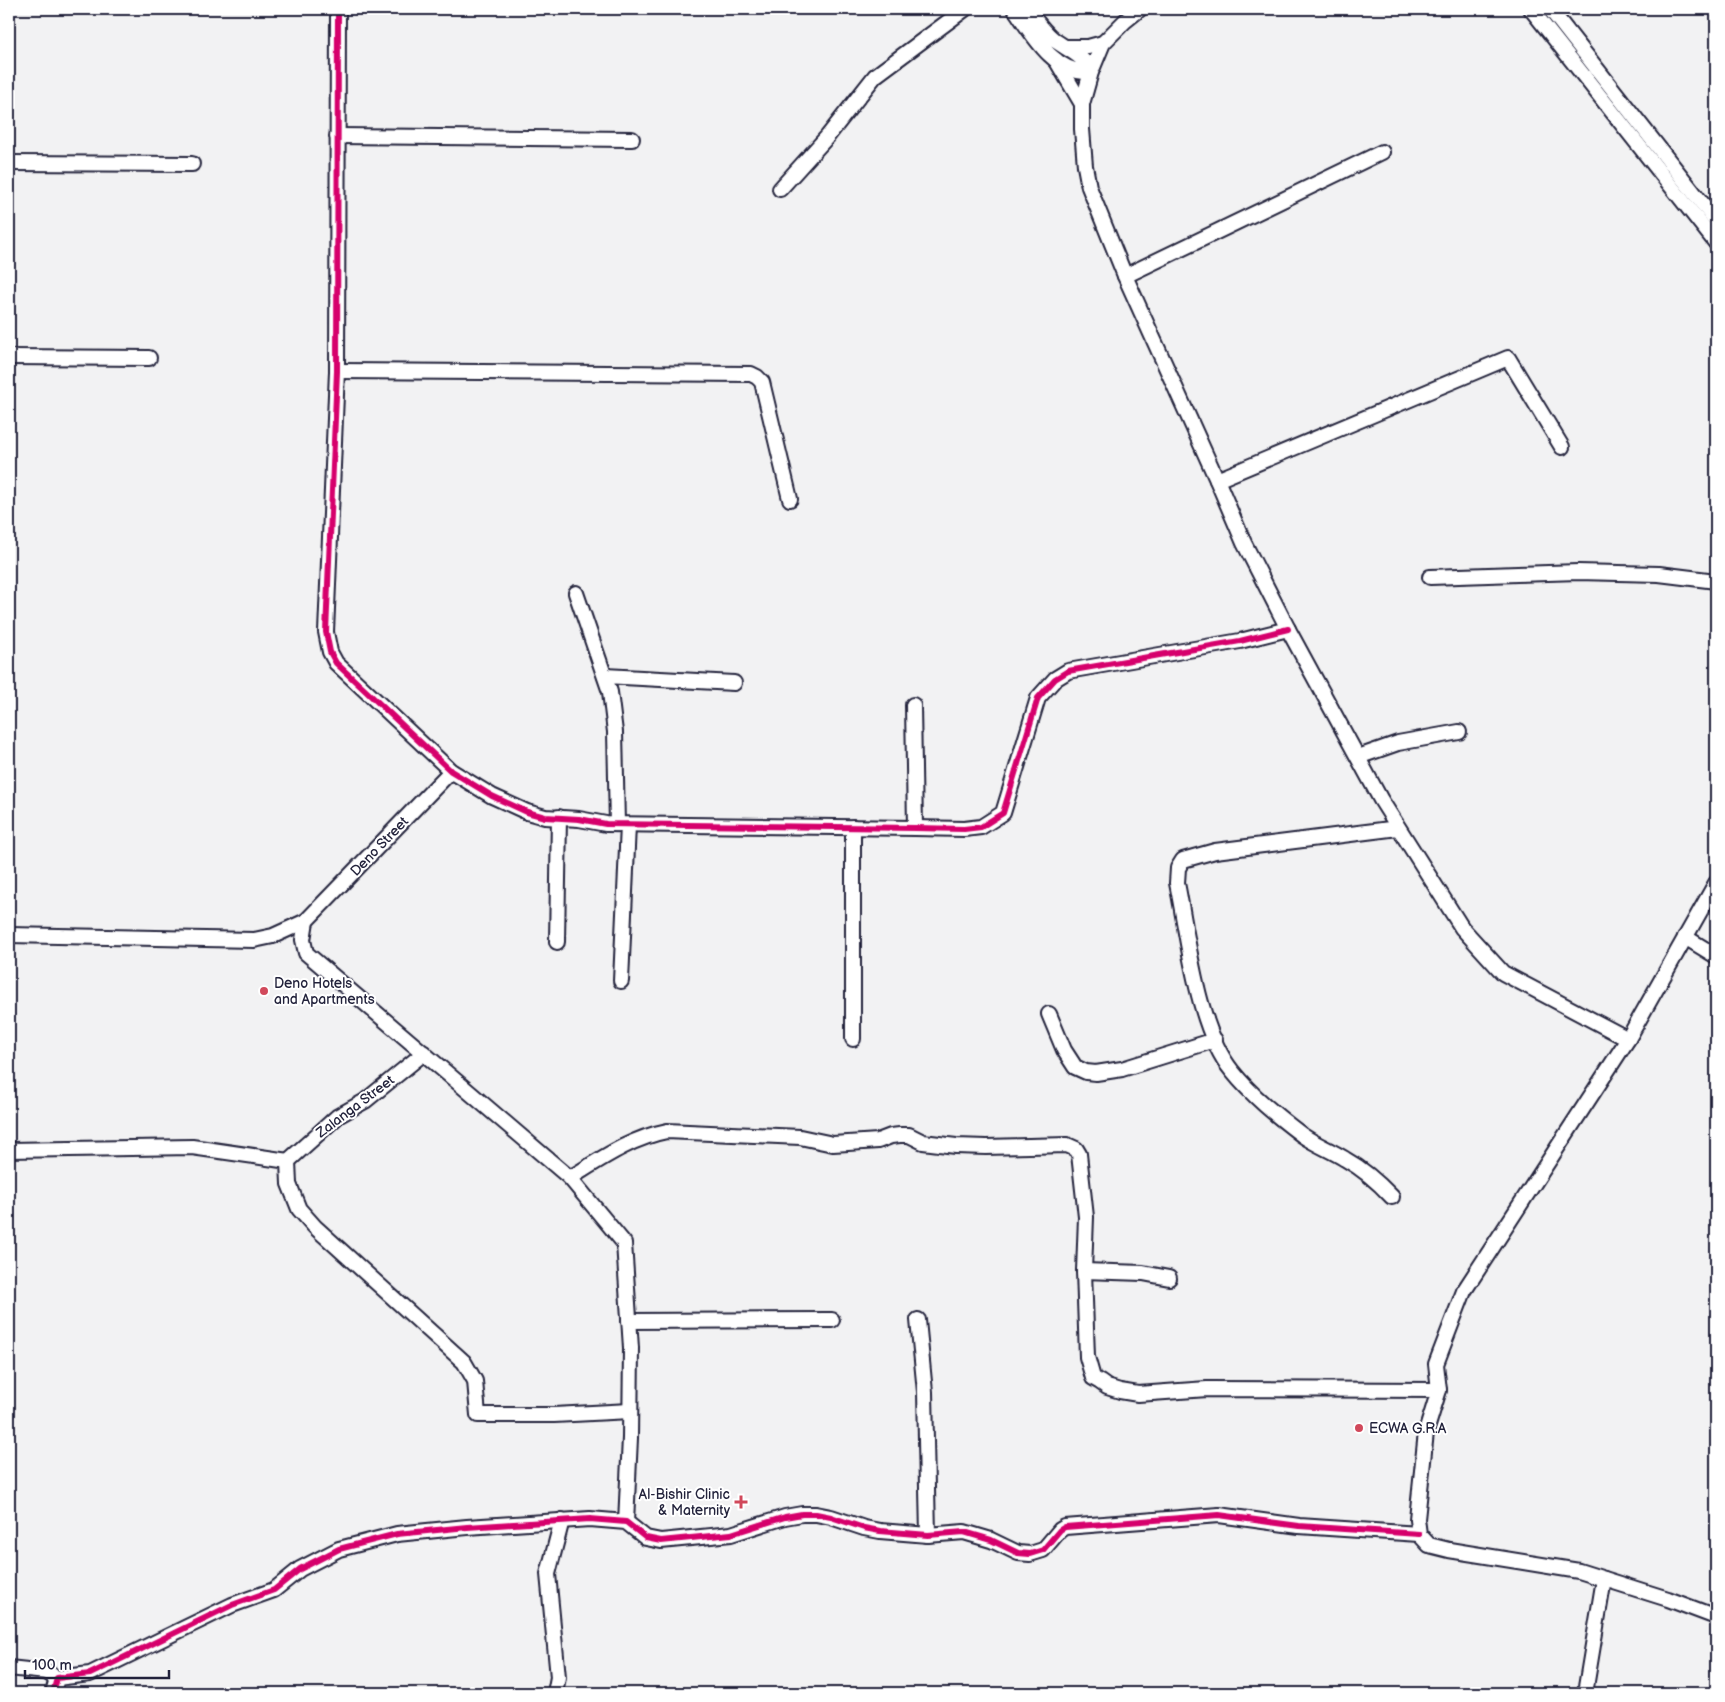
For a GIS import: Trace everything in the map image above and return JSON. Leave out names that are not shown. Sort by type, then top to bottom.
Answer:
[{"type":"street","points":[[338,9],[337,370],[326,632],[330,652],[336,663],[451,771],[492,796],[527,812],[545,817],[579,819],[606,824],[964,829],[981,827],[1003,813],[1038,698],[1055,679],[1068,671],[1240,640],[1288,629]]},
{"type":"street","points":[[780,189],[827,137],[875,76],[965,9]]},
{"type":"street","points":[[1015,9],[1038,42],[1055,60],[1082,104]]},
{"type":"street","points":[[1028,9],[1053,39],[1084,60],[1091,72]]},
{"type":"street","points":[[1140,9],[1103,43],[1091,72],[1082,104],[1083,149],[1089,187],[1125,276],[1244,543],[1288,629],[1381,800],[1462,928],[1503,974],[1628,1039]]},
{"type":"street","points":[[1531,9],[1716,243]]},
{"type":"street","points":[[1550,9],[1716,222]]},
{"type":"street","points":[[1067,47],[1088,47],[1103,43]]},
{"type":"street","points":[[1055,60],[1075,69],[1091,72]]},
{"type":"street","points":[[337,136],[632,139]]},
{"type":"street","points":[[1125,276],[1382,152]]},
{"type":"street","points":[[9,163],[192,164]]},
{"type":"street","points":[[9,357],[149,358]]},
{"type":"street","points":[[1217,480],[1508,358],[1562,447]]},
{"type":"street","points":[[337,370],[751,374],[762,382],[790,499]]},
{"type":"street","points":[[1430,577],[1578,572],[1659,574],[1716,581]]},
{"type":"street","points":[[576,593],[610,692],[622,825],[620,981]]},
{"type":"street","points":[[605,676],[734,683]]},
{"type":"street","points":[[913,705],[915,828]]},
{"type":"street","points":[[1358,757],[1398,743],[1459,732]]},
{"type":"street","name":"Deno Street","points":[[306,921],[451,771]]},
{"type":"street","points":[[557,942],[560,817]]},
{"type":"street","points":[[853,827],[853,1039]]},
{"type":"street","points":[[1392,1197],[1373,1178],[1345,1158],[1312,1142],[1272,1112],[1232,1070],[1215,1040],[1207,1021],[1195,977],[1177,883],[1178,868],[1183,860],[1215,851],[1398,828]]},
{"type":"street","points":[[1716,883],[1628,1039],[1464,1291],[1436,1364],[1439,1390],[1426,1432],[1417,1519],[1419,1534],[1429,1545],[1449,1550],[1579,1571],[1668,1599],[1716,1617]]},
{"type":"street","points":[[9,936],[254,940],[273,936],[306,921]]},
{"type":"street","points":[[306,921],[303,940],[306,953],[570,1178],[624,1243],[629,1322],[630,1411],[626,1522]]},
{"type":"street","points":[[1685,937],[1716,956]]},
{"type":"street","points":[[1049,1014],[1064,1050],[1075,1067],[1086,1072],[1096,1073],[1122,1069],[1215,1040]]},
{"type":"street","name":"Zalanga Street","points":[[288,1161],[338,1116],[365,1101],[424,1053]]},
{"type":"street","points":[[570,1178],[619,1148],[651,1134],[667,1131],[800,1137],[833,1144],[878,1141],[891,1136],[909,1135],[924,1142],[956,1146],[1067,1145],[1076,1149],[1079,1154],[1086,1217],[1084,1271],[1086,1343],[1089,1367],[1093,1378],[1107,1387],[1138,1394],[1207,1389],[1439,1390]]},
{"type":"street","points":[[9,1150],[192,1147],[288,1161],[289,1184],[299,1209],[315,1227],[464,1362],[474,1381],[478,1414],[554,1415],[630,1411]]},
{"type":"street","points":[[1084,1271],[1143,1272],[1169,1278]]},
{"type":"street","points":[[629,1322],[832,1320]]},
{"type":"street","points":[[918,1320],[925,1392],[928,1535]]},
{"type":"street","points":[[9,1668],[46,1672],[57,1678],[90,1674],[232,1605],[274,1590],[300,1569],[340,1549],[397,1534],[466,1527],[590,1519],[626,1522],[646,1538],[661,1541],[731,1534],[784,1517],[816,1514],[880,1531],[928,1535],[964,1532],[991,1540],[1018,1553],[1030,1554],[1043,1550],[1060,1530],[1065,1527],[1219,1515],[1299,1526],[1419,1534]]},
{"type":"street","points":[[555,1693],[558,1677],[548,1574],[562,1520]]},
{"type":"street","points":[[1585,1693],[1604,1579]]},
{"type":"street","points":[[53,1693],[57,1678]]},
{"type":"cycle path","points":[[338,9],[337,371],[326,632],[330,652],[336,663],[451,771],[492,796],[527,812],[545,817],[579,819],[606,824],[964,829],[981,827],[1003,813],[1038,698],[1055,679],[1068,671],[1240,641],[1288,629]]},
{"type":"cycle path","points":[[53,1693],[57,1678],[90,1674],[232,1605],[274,1590],[300,1569],[339,1549],[397,1534],[467,1527],[590,1519],[626,1522],[646,1538],[661,1541],[731,1534],[785,1517],[802,1514],[831,1517],[864,1528],[880,1531],[928,1535],[964,1532],[991,1540],[1018,1553],[1030,1554],[1043,1550],[1060,1530],[1065,1527],[1219,1515],[1299,1526],[1419,1534]]},
{"type":"place","name":"Deno Hotels and Apartments","points":[[264,991]]},
{"type":"place","name":"ECWA G.R.A","points":[[1359,1428]]},
{"type":"place","name":"Al-Bishir Clinic & Maternity","points":[[741,1502]]}]
